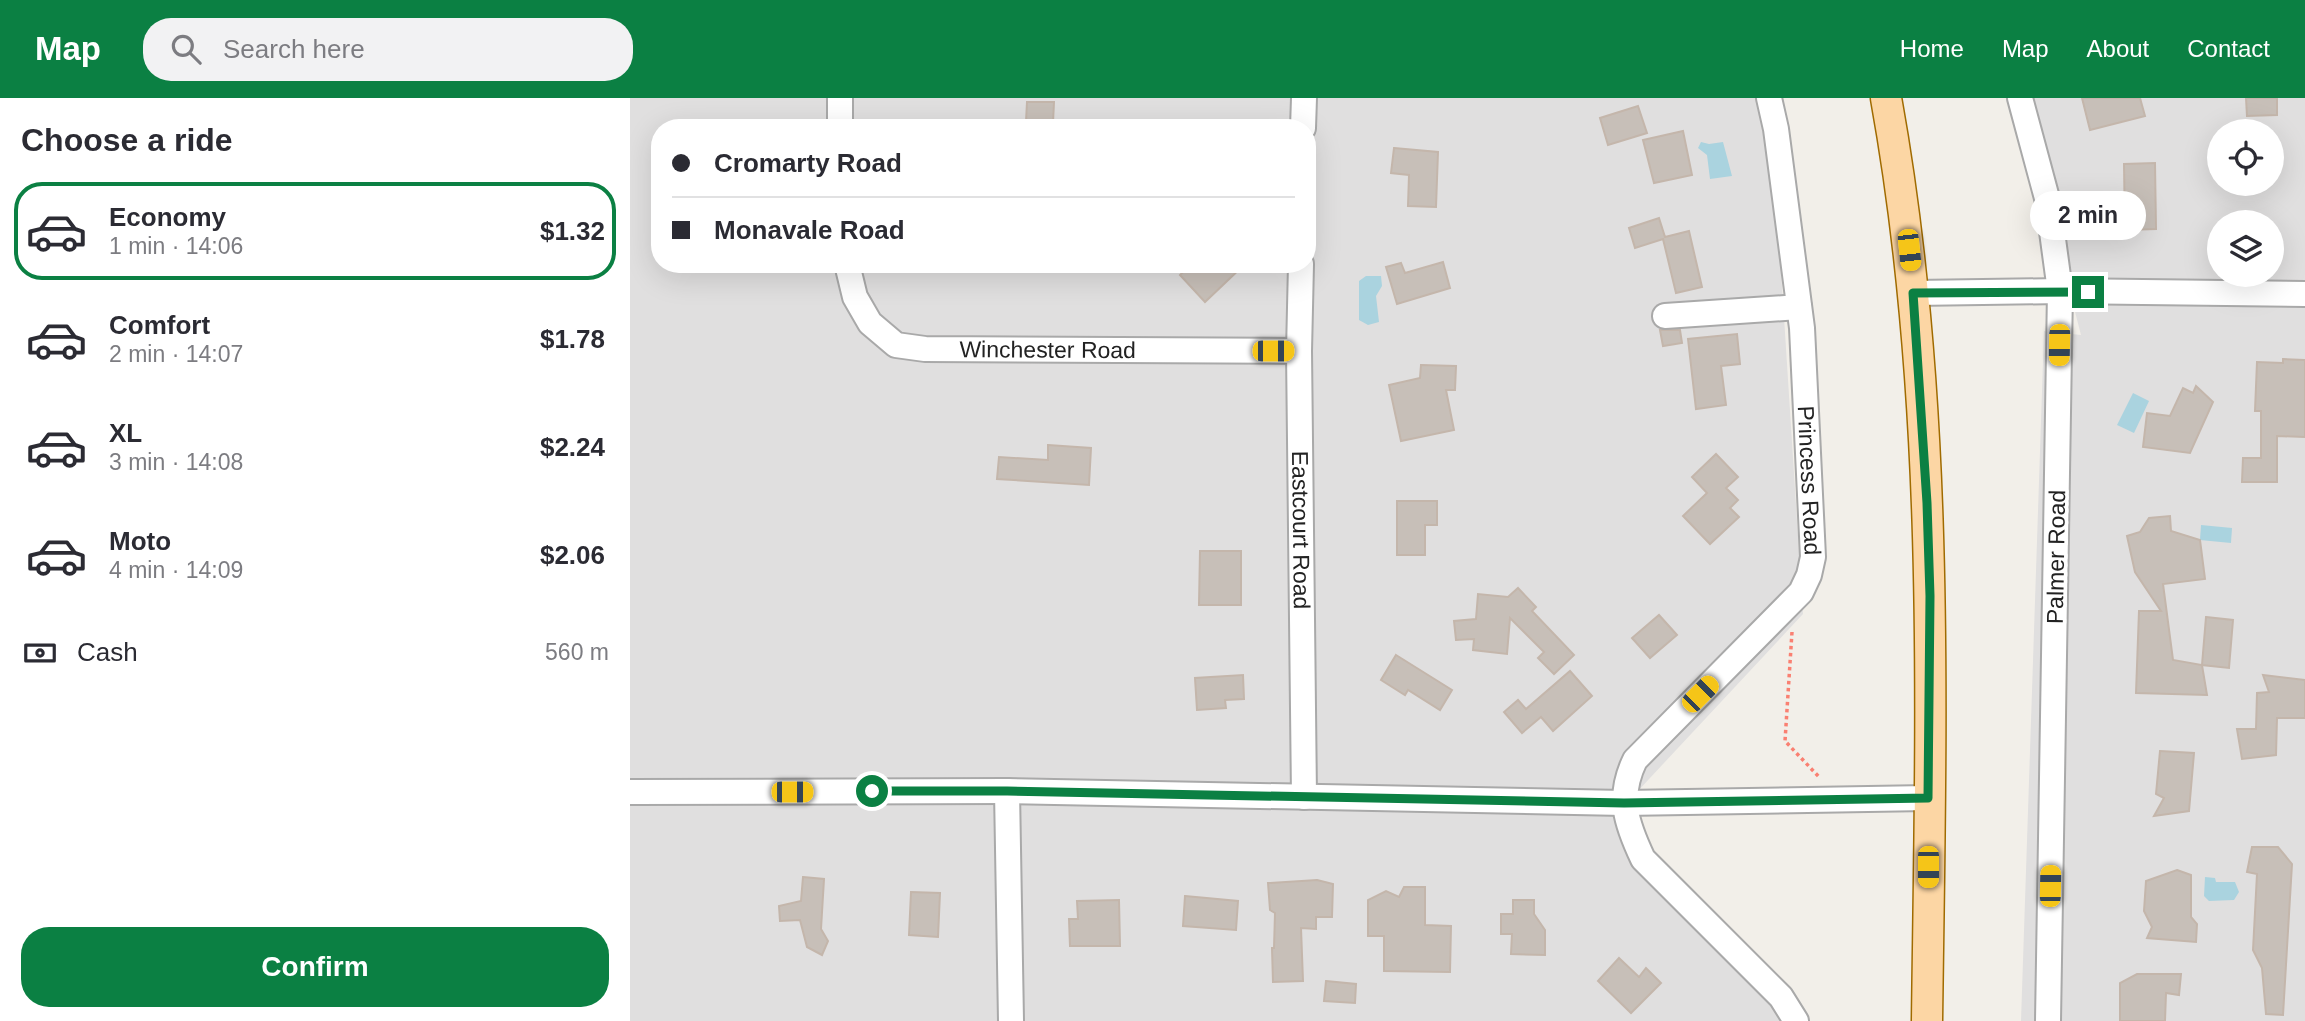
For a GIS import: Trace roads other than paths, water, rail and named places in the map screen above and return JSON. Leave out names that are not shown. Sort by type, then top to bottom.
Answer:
[{"type":"main road","points":[[1886,98],[1904,207],[1913,293],[1927,503],[1930,596],[1927,1021]]},
{"type":"street","points":[[839,98],[840,119]]},
{"type":"street","points":[[1303,119],[1304,98]]},
{"type":"street","name":"Princess Road","points":[[1769,98],[1776,129],[1799,307],[1813,557],[1801,593],[1635,760],[1627,777],[1624,803],[1630,831],[1643,859],[1781,997],[1796,1021]]},
{"type":"street","name":"Palmer Road","points":[[2020,98],[2048,202],[2060,292],[2048,1021]]},
{"type":"street","name":"Winchester Road","points":[[849,273],[855,297],[870,323],[896,345],[925,349],[1300,351]]},
{"type":"street","name":"Eastcourt Road","points":[[1301,273],[1304,797]]},
{"type":"street","points":[[1913,293],[2305,294]]},
{"type":"street","points":[[1665,316],[1799,307]]},
{"type":"street","points":[[630,792],[1007,791],[1624,803],[1928,798]]},
{"type":"street","points":[[1007,791],[1011,1021]]},
{"type":"water","points":[[1701,142],[1723,142],[1732,176],[1710,179],[1707,155],[1698,148]]},
{"type":"water","points":[[1366,276],[1381,276],[1382,286],[1376,296],[1379,322],[1368,325],[1359,320],[1359,281]]},
{"type":"water","points":[[2133,393],[2149,401],[2134,433],[2117,425]]},
{"type":"water","points":[[2201,525],[2232,528],[2231,543],[2200,540]]},
{"type":"water","points":[[2205,877],[2215,878],[2216,882],[2235,882],[2239,892],[2234,900],[2209,901],[2204,896]]}]
